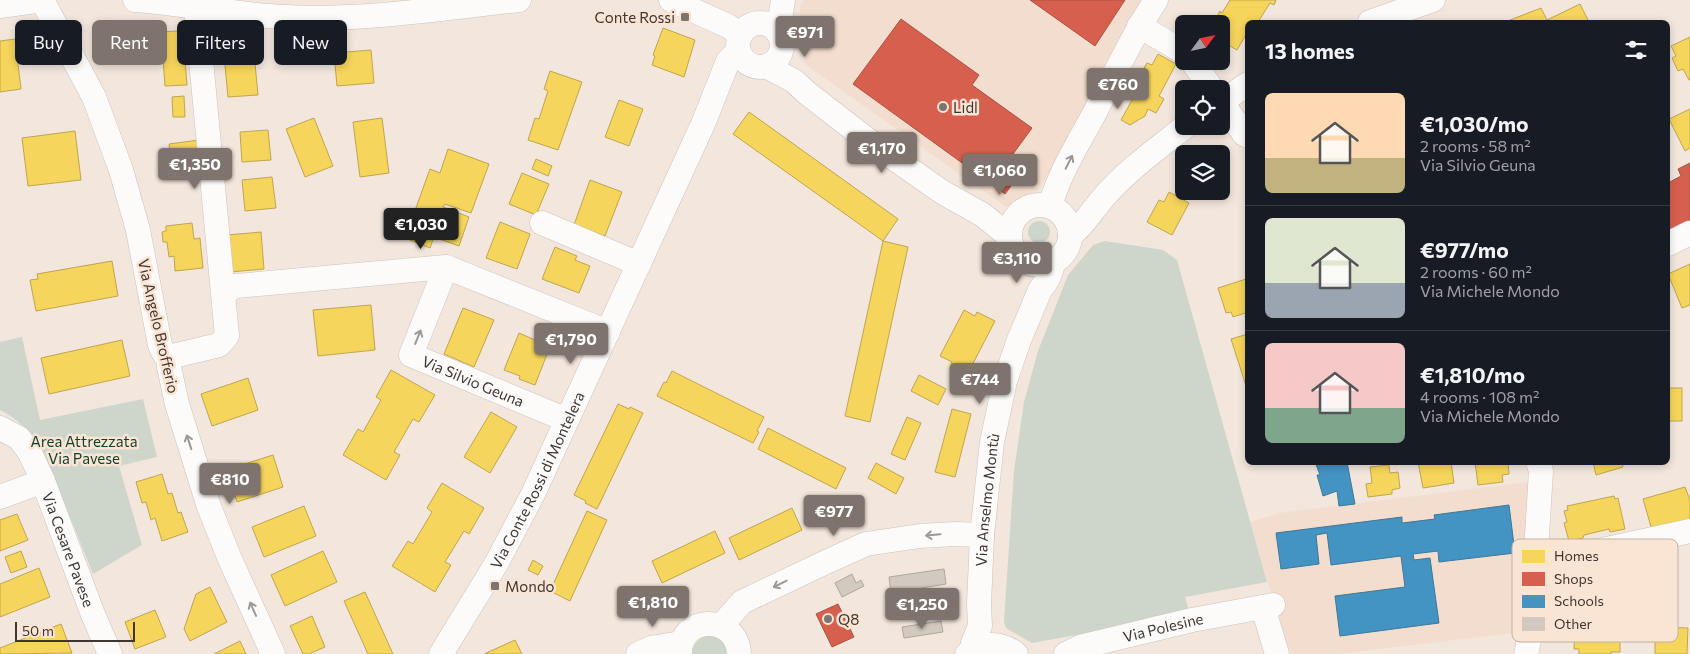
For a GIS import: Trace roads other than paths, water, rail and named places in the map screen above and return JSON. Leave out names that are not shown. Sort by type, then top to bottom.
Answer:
[{"type":"street","points":[[0,6],[42,0]]},
{"type":"street","name":"Via Angelo Brofferio","points":[[42,0],[94,97],[121,170],[138,230],[160,345],[164,354],[169,357],[169,367],[177,404],[208,504],[273,654]]},
{"type":"street","points":[[135,0],[268,16],[310,17],[372,15],[519,0]]},
{"type":"street","points":[[671,0],[728,26],[759,47],[788,68],[794,81],[807,93],[865,138],[942,192],[983,215],[1014,227]]},
{"type":"street","points":[[759,47],[768,12],[782,0]]},
{"type":"street","points":[[1156,0],[1139,26],[1054,193],[1062,220],[1066,248],[1058,258],[1041,262],[1022,258],[1016,252],[1014,227],[1029,207],[1036,205],[1062,220],[1092,212],[1103,198],[1139,163],[1175,135]]},
{"type":"street","points":[[1376,20],[1433,0]]},
{"type":"street","points":[[169,357],[219,345],[227,336],[196,7]]},
{"type":"street","points":[[1139,26],[1175,47]]},
{"type":"street","name":"Via Conte Rossi di Montelera","points":[[441,654],[496,564],[533,494],[704,124],[720,83],[759,47]]},
{"type":"street","points":[[1230,96],[1245,86]]},
{"type":"street","points":[[1230,115],[1245,134]]},
{"type":"street","points":[[542,223],[639,264]]},
{"type":"street","points":[[1670,243],[1690,233]]},
{"type":"street","name":"Via Anselmo Montù","points":[[970,652],[980,626],[982,535],[992,442],[1005,381],[1040,290],[1041,262]]},
{"type":"street","points":[[224,292],[236,286],[446,267],[608,332]]},
{"type":"street","name":"Via Silvio Geuna","points":[[446,267],[411,355],[567,420]]},
{"type":"street","name":"Via Cesare Pavese","points":[[0,428],[19,438],[30,453],[43,481],[92,612],[110,654]]},
{"type":"street","points":[[1536,539],[1541,471],[1539,465]]},
{"type":"street","points":[[0,497],[43,481]]},
{"type":"street","points":[[1653,539],[1690,531]]},
{"type":"street","points":[[721,626],[742,602],[866,544],[929,536],[955,534],[982,535]]},
{"type":"street","name":"Via Polesine","points":[[1066,654],[1080,647],[1164,627],[1268,612],[1277,654]]},
{"type":"street","points":[[638,654],[651,648],[681,648],[686,634],[693,628],[702,624],[712,624],[721,626],[734,636],[738,644],[739,654]]},
{"type":"street","points":[[980,626],[990,639],[1007,650]]},
{"type":"street","points":[[970,652],[980,646],[990,644],[1007,650]]},
{"type":"place","name":"Conte Rossi","points":[[685,17]]},
{"type":"place","name":"Lidl","points":[[943,107]]},
{"type":"place","name":"Mondo","points":[[495,586]]},
{"type":"place","name":"Q8","points":[[828,619]]},
{"type":"park label","name":"Area Attrezzata Via Pavese","points":[[84,450]]}]
